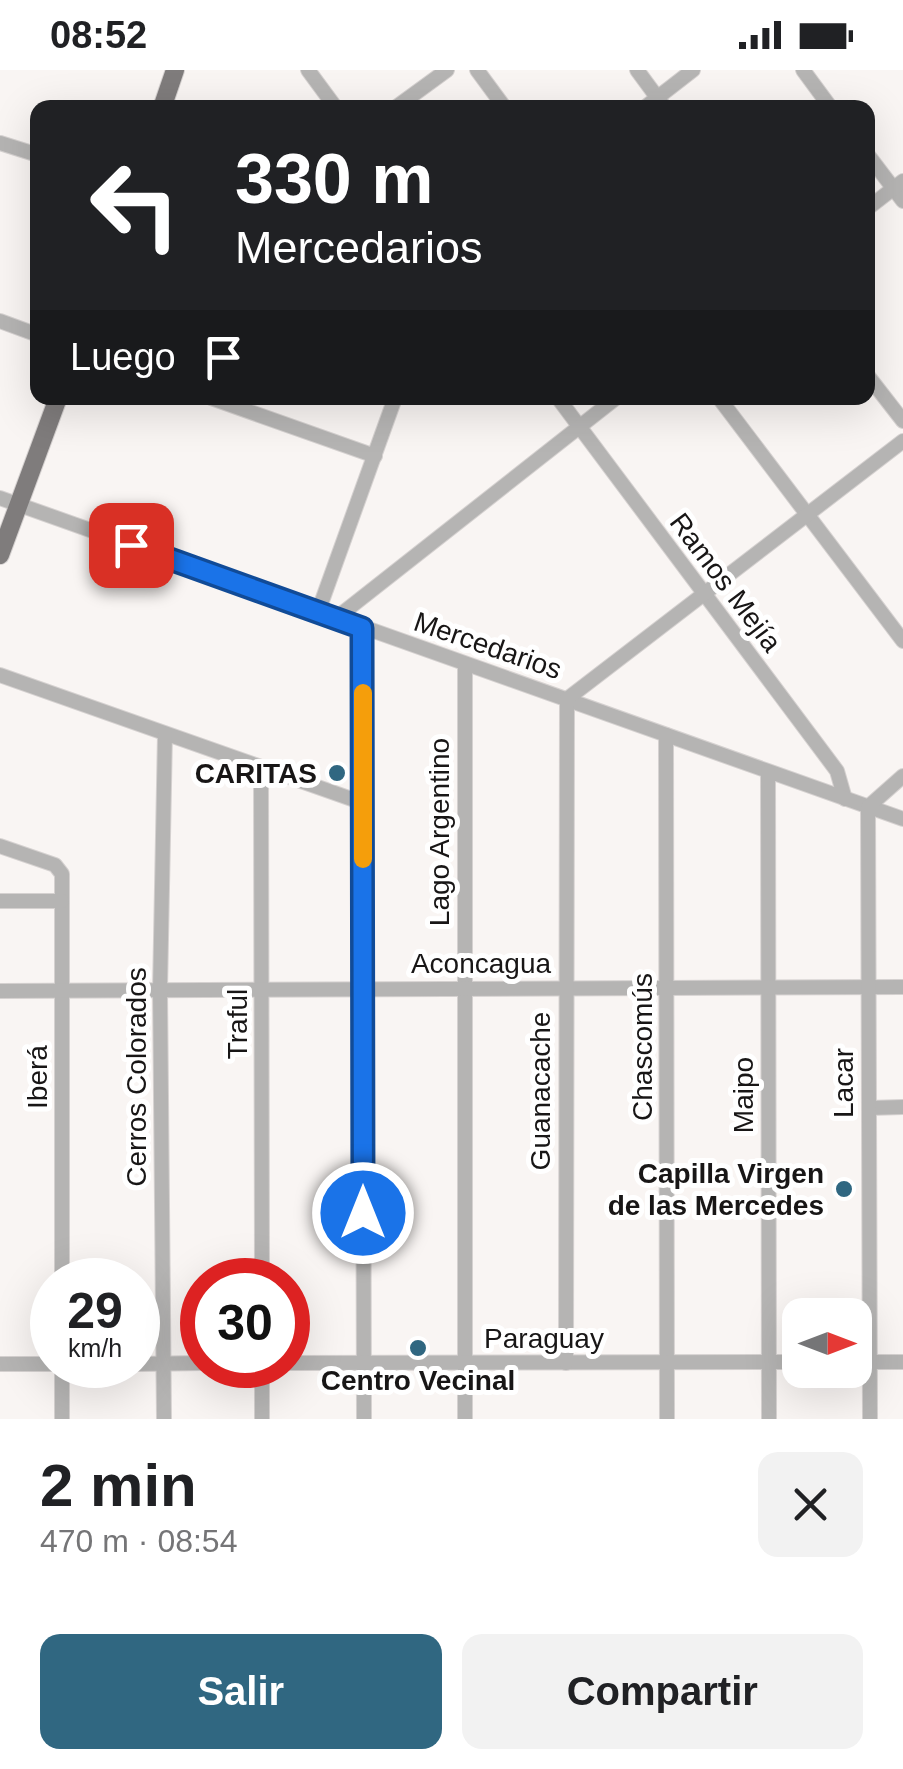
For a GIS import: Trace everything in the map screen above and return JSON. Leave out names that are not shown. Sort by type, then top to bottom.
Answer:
[{"type":"main road","points":[[165,100],[176,70]]},
{"type":"main road","points":[[0,556],[55,405]]},
{"type":"street","points":[[308,70],[330,100]]},
{"type":"street","points":[[406,100],[447,70]]},
{"type":"street","points":[[477,70],[499,100]]},
{"type":"street","points":[[637,70],[660,100]]},
{"type":"street","points":[[663,100],[693,70]]},
{"type":"street","points":[[803,70],[826,100]]},
{"type":"street","points":[[0,143],[30,152]]},
{"type":"street","points":[[875,161],[898,185],[903,201]]},
{"type":"street","points":[[875,203],[898,185]]},
{"type":"street","points":[[0,321],[30,332]]},
{"type":"street","points":[[875,385],[903,421]]},
{"type":"street","points":[[231,405],[375,456]]},
{"type":"street","points":[[318,612],[393,405]]},
{"type":"street","name":"Ramos Mejía","points":[[564,405],[836,771],[846,799]]},
{"type":"street","points":[[336,618],[607,405]]},
{"type":"street","points":[[724,405],[903,641]]},
{"type":"street","points":[[568,699],[702,592],[903,441]]},
{"type":"street","name":"Mercedarios","points":[[0,498],[903,819]]},
{"type":"street","points":[[362,628],[364,1419]]},
{"type":"street","name":"Lago Argentino","points":[[465,664],[465,1419]]},
{"type":"street","points":[[0,675],[363,803]]},
{"type":"street","name":"Guanacache","points":[[566,1362],[568,699]]},
{"type":"street","name":"Cerros Colorados","points":[[164,1419],[160,990],[165,734]]},
{"type":"street","name":"Chascomús","points":[[666,735],[666,1419]]},
{"type":"street","name":"Traful","points":[[261,768],[262,1258]]},
{"type":"street","name":"Maipo","points":[[768,772],[768,1419]]},
{"type":"street","points":[[868,807],[903,776]]},
{"type":"street","name":"Lacar","points":[[864,1298],[868,807]]},
{"type":"street","name":"Iberá","points":[[0,846],[55,865],[62,874],[62,1258]]},
{"type":"street","points":[[0,901],[62,901]]},
{"type":"street","name":"Aconcagua","points":[[0,991],[903,987]]},
{"type":"street","points":[[868,1108],[903,1107]]},
{"type":"street","name":"Paraguay","points":[[310,1363],[782,1362]]},
{"type":"street","points":[[872,1362],[903,1362]]},
{"type":"street","points":[[0,1364],[30,1364]]},
{"type":"street","points":[[163,1364],[180,1364]]},
{"type":"street","points":[[62,1388],[62,1419]]},
{"type":"street","points":[[262,1388],[262,1419]]},
{"type":"street","name":"Lacar","points":[[866,1388],[870,1419]]},
{"type":"slow traffic","points":[[363,693],[363,859]]},
{"type":"place","name":"CARITAS","points":[[337,773]]},
{"type":"place","name":"Capilla Virgen de las Mercedes","points":[[844,1189]]},
{"type":"place","name":"Centro Vecinal","points":[[418,1348]]},
{"type":"route","points":[[131,545],[362,628],[363,1213]]}]
